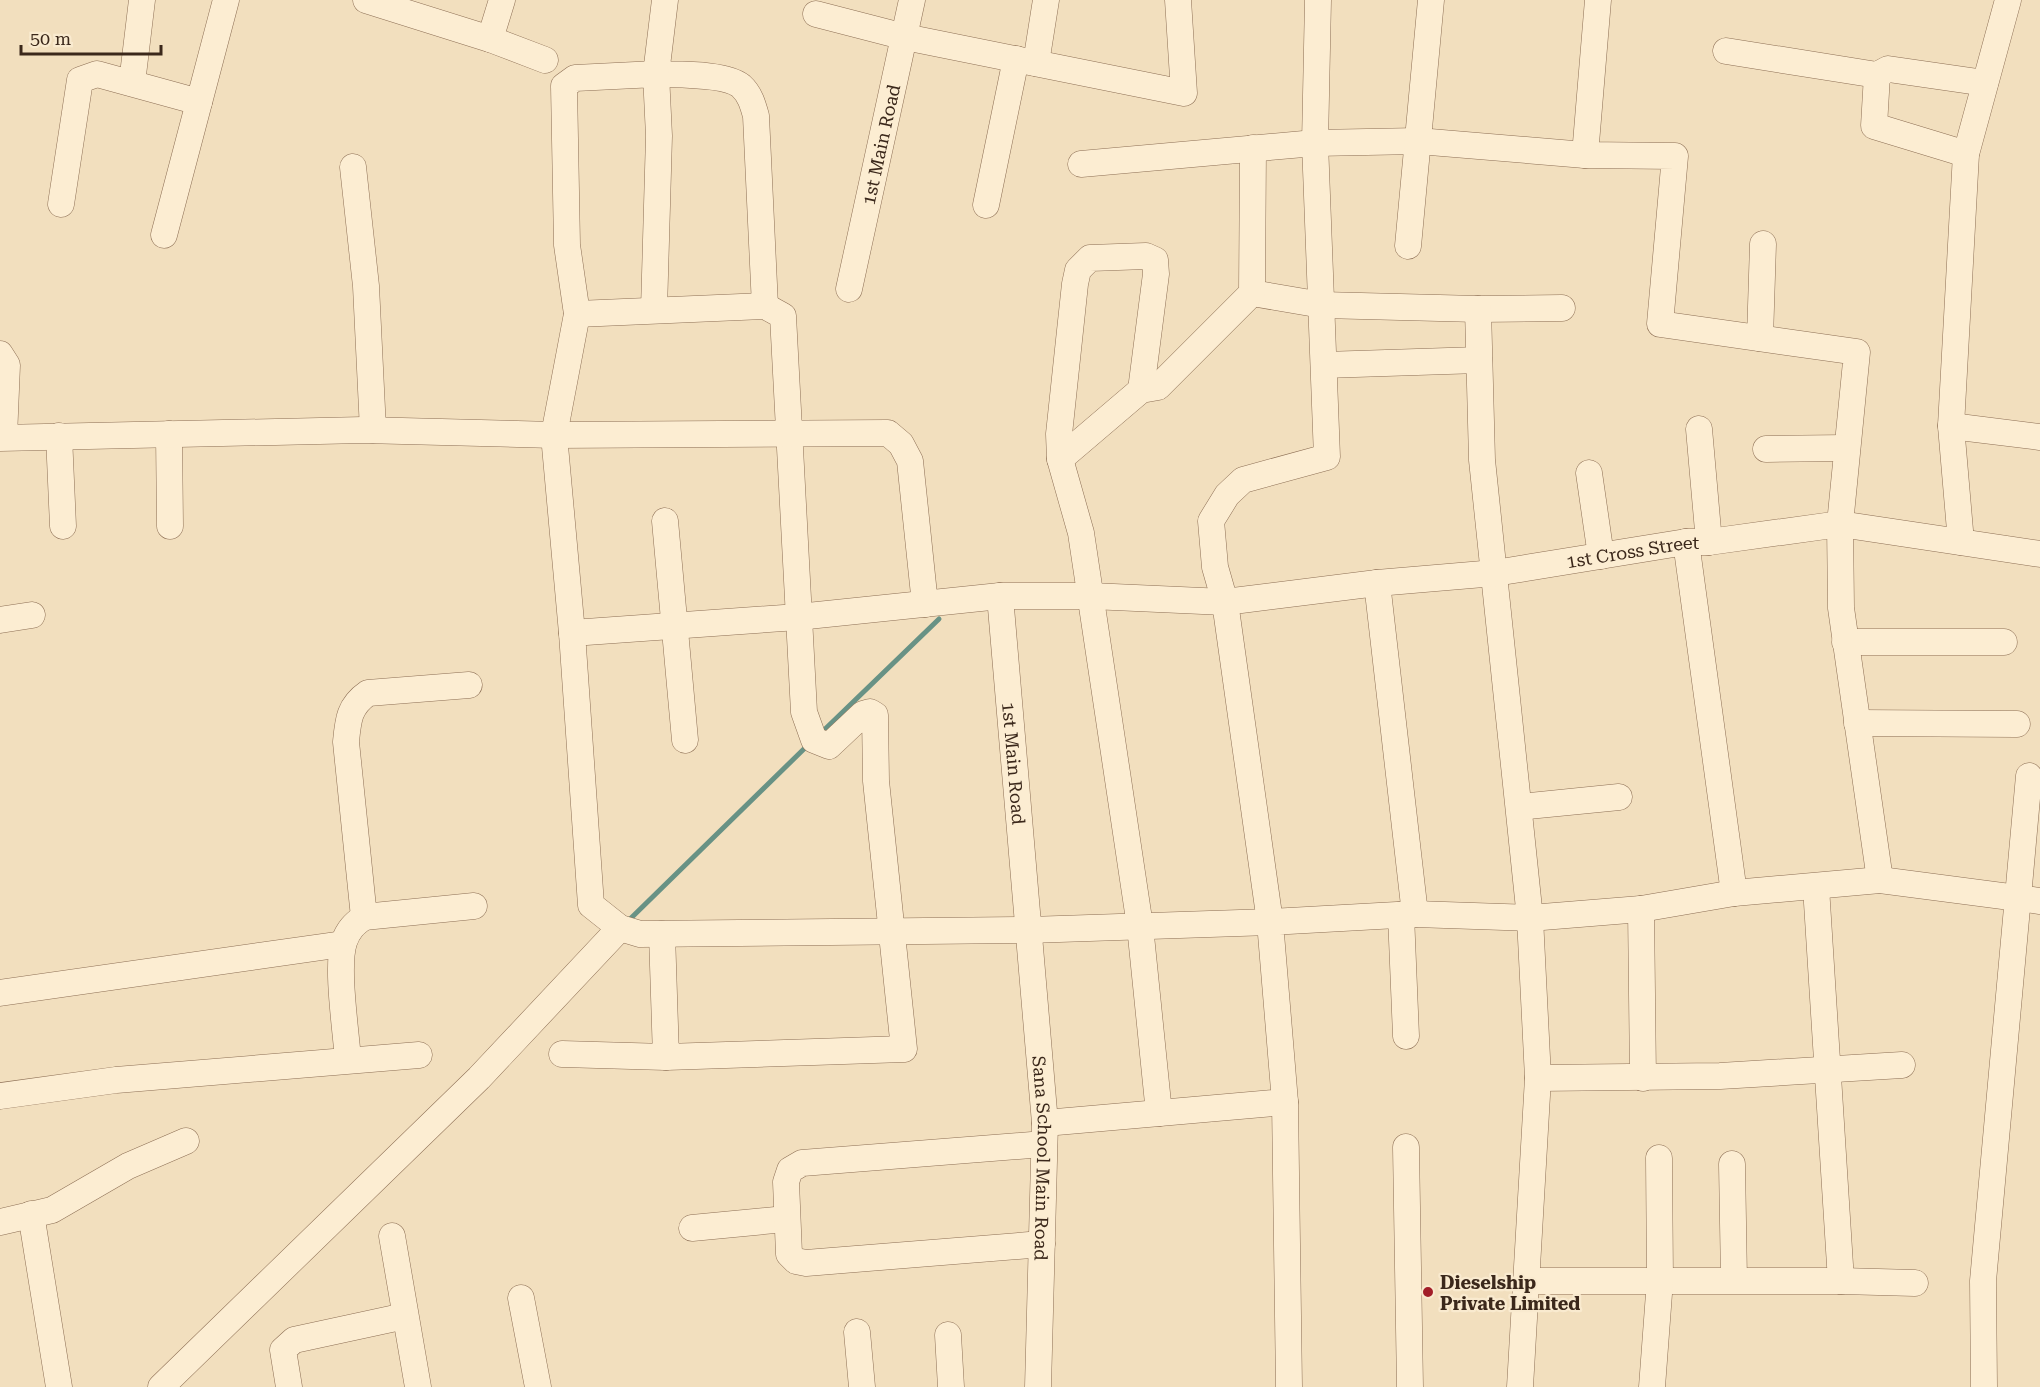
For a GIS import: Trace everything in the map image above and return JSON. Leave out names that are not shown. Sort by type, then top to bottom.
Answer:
[{"type":"street","points":[[132,83],[142,0]]},
{"type":"street","points":[[164,235],[226,0]]},
{"type":"street","points":[[490,39],[502,0]]},
{"type":"street","points":[[654,310],[659,136],[656,74],[664,0]]},
{"type":"street","name":"1st Main Road","points":[[849,289],[912,0]]},
{"type":"street","points":[[986,205],[1026,61],[1046,0]]},
{"type":"street","points":[[816,14],[905,37],[1184,93],[1178,0]]},
{"type":"street","points":[[1288,1387],[1285,1102],[1270,922],[1225,602],[1215,567],[1211,521],[1227,495],[1243,480],[1327,457],[1314,142],[1318,0]]},
{"type":"street","points":[[1408,246],[1431,0]]},
{"type":"street","points":[[1585,155],[1598,0]]},
{"type":"street","points":[[1961,542],[1951,426],[1966,154],[2008,0]]},
{"type":"street","points":[[378,2],[545,60]]},
{"type":"street","points":[[1726,51],[1877,75],[1888,69],[1985,84]]},
{"type":"street","points":[[61,204],[80,80],[97,74],[199,102]]},
{"type":"street","points":[[765,306],[756,116],[751,98],[741,86],[728,80],[656,74],[574,78],[564,86],[567,245],[577,314],[554,435],[572,633],[591,905],[620,928],[640,934],[1029,930],[1408,915],[1530,918],[1641,909],[1734,893],[1880,880],[2030,900]]},
{"type":"street","points":[[1877,75],[1874,126],[1966,154]]},
{"type":"street","points":[[1081,164],[1314,142],[1418,141],[1585,155],[1675,156],[1660,324],[1857,352],[1840,524],[1841,608],[1880,880]]},
{"type":"street","points":[[1060,459],[1141,390],[1158,387],[1252,293],[1253,148]]},
{"type":"street","points":[[353,167],[366,294],[373,430]]},
{"type":"street","points":[[1760,338],[1763,244]]},
{"type":"street","points":[[1141,390],[1156,274],[1155,260],[1146,256],[1090,258],[1078,270],[1075,284],[1059,434],[1060,459],[1081,533],[1091,596],[1140,926],[1159,1113]]},
{"type":"street","points":[[1252,293],[1322,305],[1478,309],[1562,308]]},
{"type":"street","points":[[562,1054],[666,1057],[904,1048],[876,781],[875,716],[870,712],[863,714],[829,746],[814,740],[804,712],[783,316],[765,306],[577,314]]},
{"type":"street","points":[[1478,309],[1482,460],[1530,918],[1538,1078],[1520,1387]]},
{"type":"street","points":[[0,354],[7,365],[2,437],[373,430],[554,435],[888,433],[901,444],[910,461],[925,604]]},
{"type":"street","points":[[1324,365],[1479,360]]},
{"type":"street","points":[[1951,426],[2040,437]]},
{"type":"street","points":[[1699,429],[1698,542],[1734,893]]},
{"type":"street","points":[[169,434],[170,526]]},
{"type":"street","points":[[59,436],[63,526]]},
{"type":"street","points":[[1766,449],[1847,448]]},
{"type":"street","points":[[1589,473],[1601,556]]},
{"type":"street","points":[[665,521],[685,740]]},
{"type":"street","name":"1st Cross Street","points":[[572,633],[798,617],[1000,596],[1091,596],[1225,602],[1495,573],[1698,542],[1840,524],[2040,554]]},
{"type":"street","points":[[1377,584],[1408,915],[1406,1036]]},
{"type":"street","name":"1st Main Road","points":[[1000,596],[1029,930]]},
{"type":"street","points":[[0,620],[32,615]]},
{"type":"street","points":[[1845,642],[2004,642]]},
{"type":"street","points":[[364,917],[346,742],[348,716],[356,701],[368,693],[469,685]]},
{"type":"street","points":[[1857,723],[2017,724]]},
{"type":"street","points":[[1984,1387],[1983,1281],[2030,900],[2029,776]]},
{"type":"street","points":[[1519,807],[1619,797]]},
{"type":"street","points":[[1816,887],[1841,1281]]},
{"type":"street","points":[[348,1060],[342,974],[343,944],[352,926],[364,917],[474,906]]},
{"type":"street","points":[[1641,909],[1643,1078]]},
{"type":"street","points":[[161,1387],[479,1078],[620,928]]},
{"type":"street","name":"Sana School Main Road","points":[[1029,930],[1044,1134],[1038,1387]]},
{"type":"street","points":[[662,934],[666,1057]]},
{"type":"street","points":[[0,993],[343,944]]},
{"type":"street","points":[[0,1096],[116,1080],[419,1055]]},
{"type":"street","points":[[1538,1078],[1643,1078],[1902,1065]]},
{"type":"street","points":[[1041,1244],[806,1263],[796,1261],[789,1254],[786,1182],[790,1170],[802,1163],[1044,1134],[1159,1113],[1285,1102]]},
{"type":"street","points":[[0,1222],[52,1210],[128,1166],[186,1141]]},
{"type":"street","points":[[1406,1147],[1410,1387]]},
{"type":"street","points":[[1652,1387],[1660,1281],[1659,1158]]},
{"type":"street","points":[[1732,1164],[1734,1281]]},
{"type":"street","points":[[31,1214],[59,1387]]},
{"type":"street","points":[[692,1228],[786,1219]]},
{"type":"street","points":[[392,1236],[418,1387]]},
{"type":"street","points":[[1526,1281],[1915,1283]]},
{"type":"street","points":[[521,1298],[538,1387]]},
{"type":"street","points":[[289,1387],[283,1350],[294,1340],[405,1316]]},
{"type":"street","points":[[858,1332],[862,1387]]},
{"type":"street","points":[[948,1335],[951,1387]]},
{"type":"waterway","points":[[820,734],[939,619]]},
{"type":"waterway","points":[[627,922],[809,744]]},
{"type":"place","name":"Dieselship Private Limited","points":[[1428,1292]]}]
